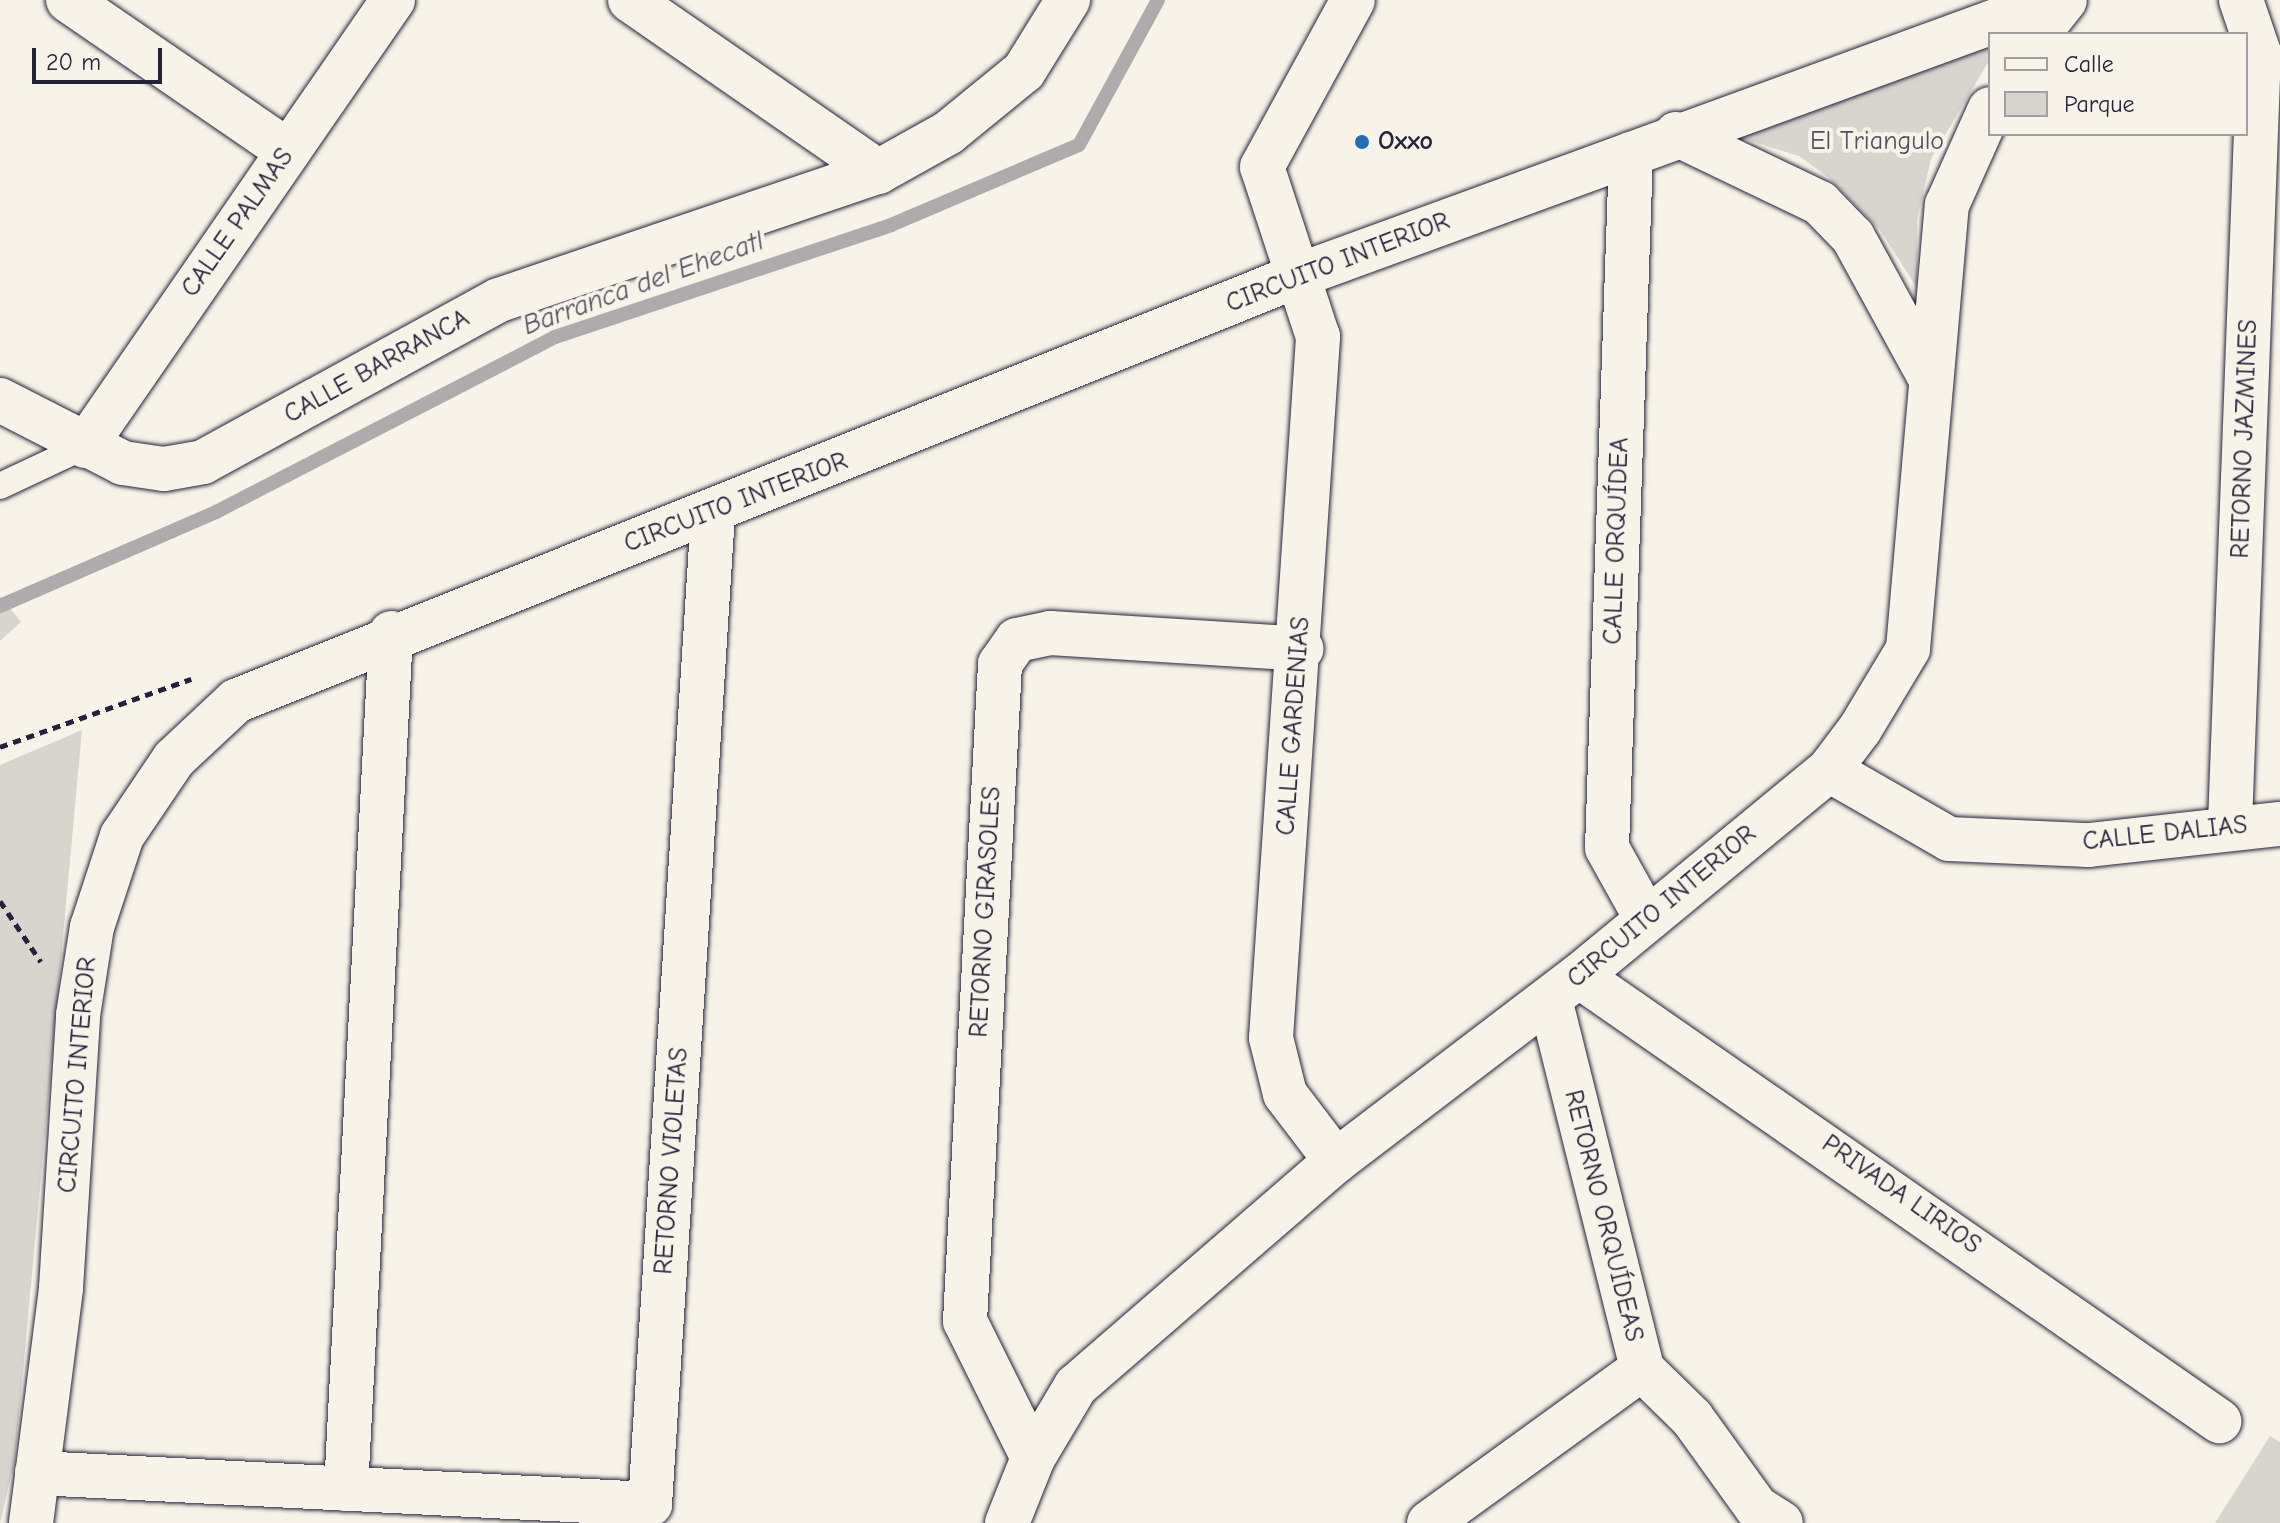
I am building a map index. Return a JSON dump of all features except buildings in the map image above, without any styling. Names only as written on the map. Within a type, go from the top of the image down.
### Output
[{"type":"street","points":[[68,0],[288,151]]},
{"type":"street","name":"CALLE PALMAS","points":[[85,446],[393,0]]},
{"type":"street","points":[[630,0],[878,172]]},
{"type":"street","name":"CALLE BARRANCA","points":[[0,400],[123,463],[164,469],[203,462],[499,300],[878,172],[948,133],[1024,71],[1068,0]]},
{"type":"street","name":"CALLE GARDENIAS","points":[[1336,1161],[1285,1094],[1271,1038],[1301,649],[1318,337],[1262,167],[1353,0]]},
{"type":"street","name":"CIRCUITO INTERIOR","points":[[31,1523],[61,1288],[78,1015],[92,927],[122,836],[174,759],[236,701],[391,633],[713,514],[1297,276],[1631,154],[1676,134],[2053,0]]},
{"type":"street","points":[[2040,32],[2065,0]]},
{"type":"street","name":"RETORNO JAZMINES","points":[[2230,824],[2270,54],[2241,0]]},
{"type":"street","name":"CIRCUITO INTERIOR","points":[[1007,1523],[1033,1458],[1076,1386],[1336,1161],[1564,988],[1829,770],[1908,649],[1929,376],[1947,205],[1988,113]]},
{"type":"street","points":[[1676,134],[1820,203],[1853,237],[1929,376]]},
{"type":"street","name":"CALLE ORQUÍDEA","points":[[1631,154],[1607,848],[1646,918]]},
{"type":"street","name":"RETORNO VIOLETAS","points":[[37,1473],[650,1504],[713,514]]},
{"type":"street","points":[[346,1489],[391,633]]},
{"type":"street","name":"RETORNO GIRASOLES","points":[[1033,1458],[965,1321],[1000,664],[1017,640],[1050,633],[1301,649]]},
{"type":"street","name":"CALLE DALIAS","points":[[1829,770],[1949,839],[2089,845],[2230,824],[2280,824]]},
{"type":"street","name":"RETORNO ORQUÍDEAS","points":[[1564,988],[1642,1369],[1692,1418],[1762,1518]]},
{"type":"street","name":"PRIVADA LIRIOS","points":[[1564,988],[2219,1421]]},
{"type":"street","points":[[1429,1523],[1642,1369]]},
{"type":"lane","points":[[0,486],[85,446]]},
{"type":"path","points":[[0,747],[202,676]]},
{"type":"green space","name":"El Triangulo","points":[[1988,40],[1988,62],[1931,159],[1917,219],[1917,288],[1880,230],[1829,178],[1799,156],[1724,133]]},
{"type":"green space","points":[[0,596],[21,622],[0,641]]},
{"type":"green space","points":[[82,730],[15,1459],[0,1523],[0,765]]},
{"type":"green space","points":[[2270,1436],[2280,1442],[2280,1523],[2215,1523]]},
{"type":"waterway","name":"Barranca del Ehecatl","points":[[0,606],[216,512],[555,337],[891,225],[1079,145],[1158,0]]},
{"type":"place","name":"Oxxo","points":[[1362,142]]}]
